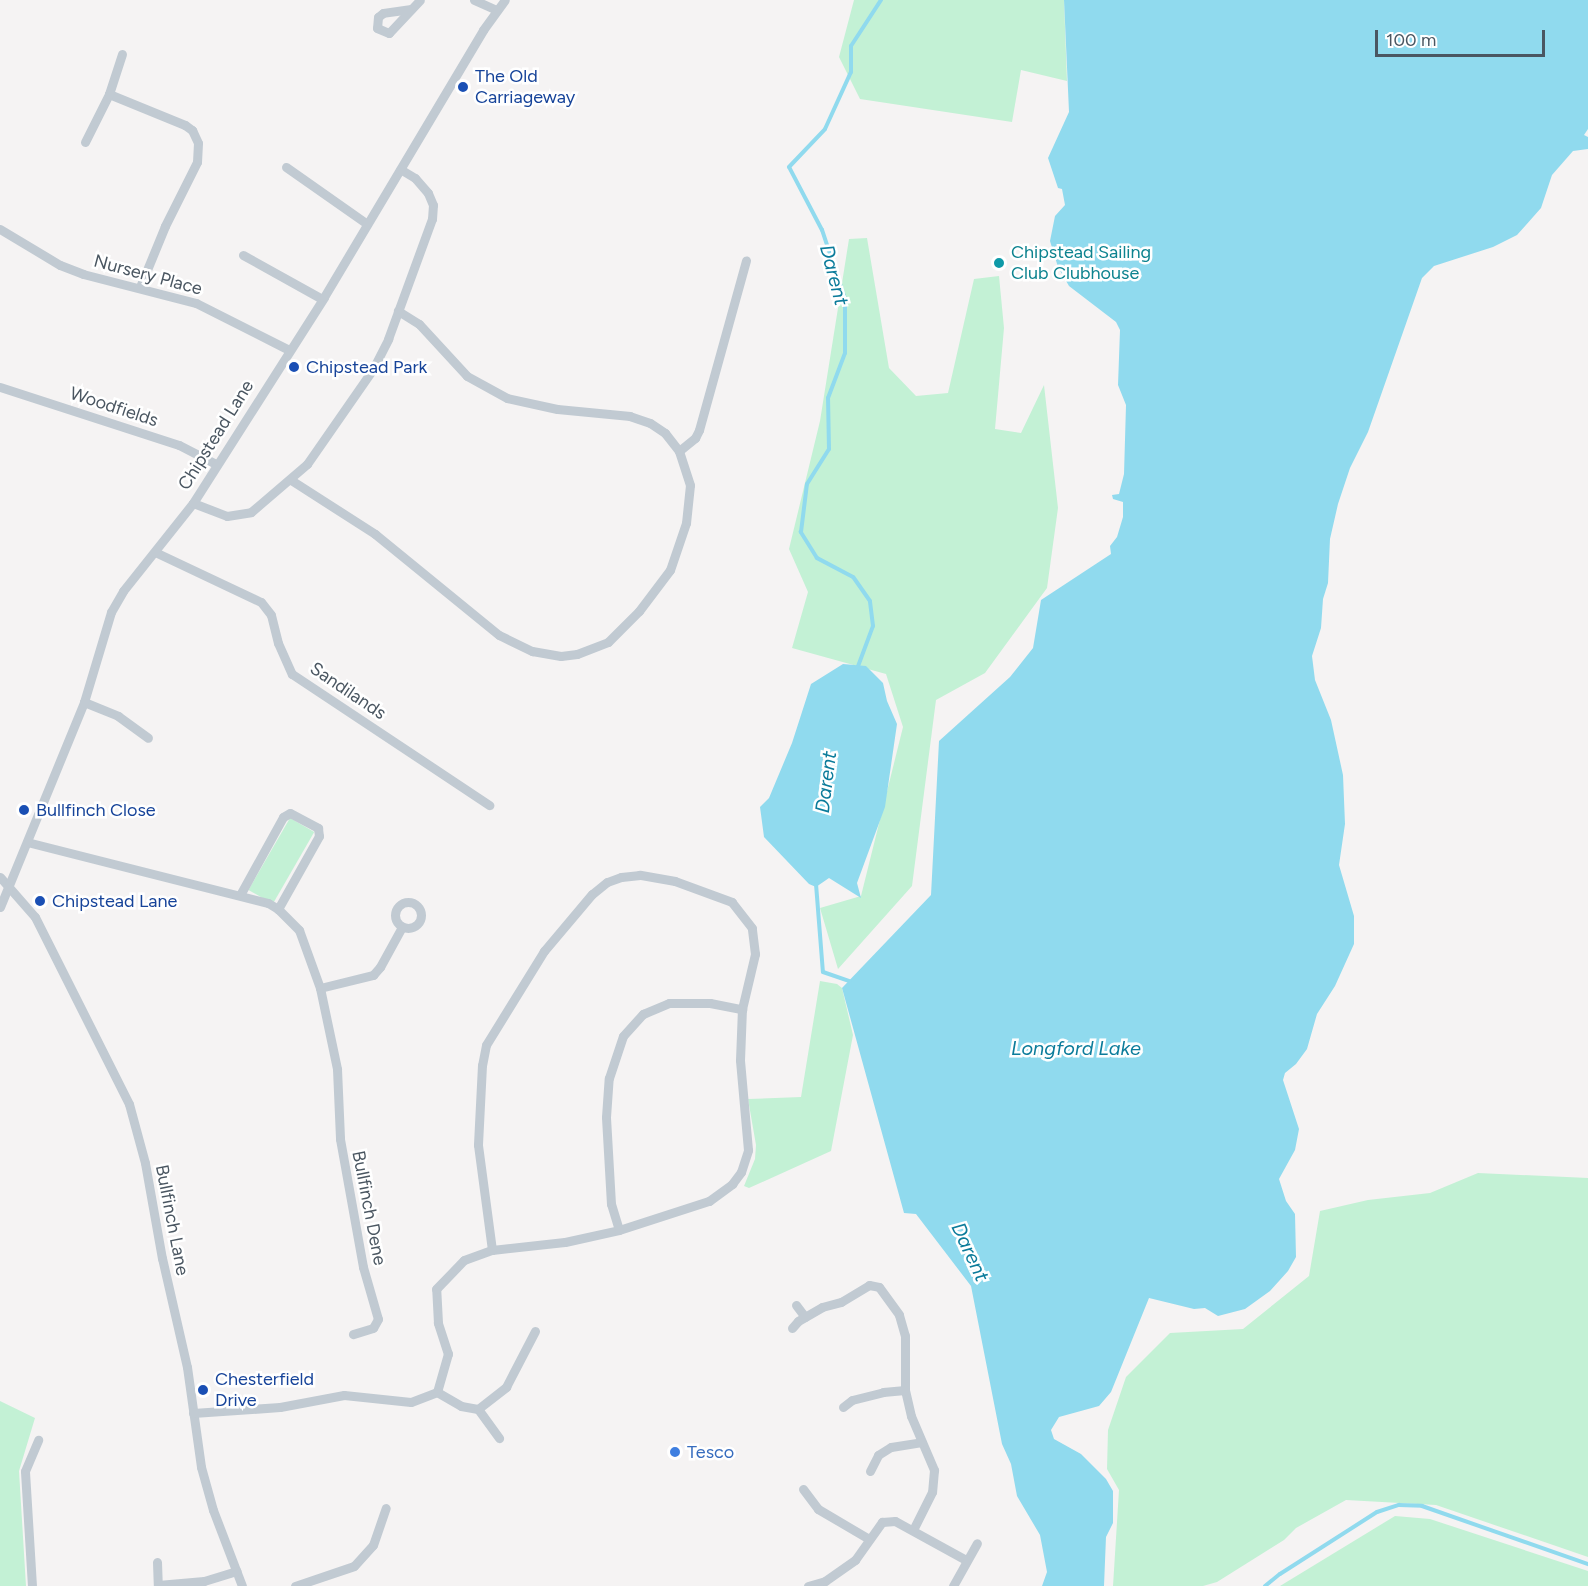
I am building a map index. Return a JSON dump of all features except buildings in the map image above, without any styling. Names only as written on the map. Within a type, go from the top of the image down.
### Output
[{"type":"street","points":[[411,9],[420,0]]},
{"type":"street","points":[[474,0],[496,10]]},
{"type":"street","name":"Chipstead Lane","points":[[0,907],[84,702],[111,612],[123,591],[193,503],[322,299],[483,30],[505,0]]},
{"type":"street","points":[[85,142],[109,94],[122,54]]},
{"type":"street","points":[[109,94],[185,126],[192,130],[198,143],[197,162],[165,226],[140,287]]},
{"type":"street","points":[[286,166],[367,224]]},
{"type":"street","points":[[193,503],[227,516],[250,512],[291,480],[307,464],[356,397],[373,369],[429,231],[433,205],[422,185],[400,169]]},
{"type":"street","name":"Nursery Place","points":[[0,229],[60,265],[83,274],[196,303],[289,350]]},
{"type":"street","points":[[243,255],[322,299]]},
{"type":"street","points":[[679,451],[695,438],[699,430],[746,260]]},
{"type":"street","points":[[291,480],[375,534],[499,635],[532,651],[561,656],[578,654],[608,642],[639,611],[670,570],[680,546],[690,485],[679,451],[658,427],[642,419],[526,404],[492,391],[468,376],[419,324],[398,311]]},
{"type":"street","name":"Woodfields","points":[[0,387],[179,445],[216,464]]},
{"type":"street","name":"Sandilands","points":[[155,552],[261,602],[271,615],[278,643],[292,674],[489,805]]},
{"type":"street","points":[[84,702],[118,716],[148,738]]},
{"type":"street","points":[[240,895],[283,817],[290,813],[318,828],[319,836],[278,909]]},
{"type":"street","points":[[27,842],[240,895],[278,909],[299,930],[320,988],[373,975],[380,967],[402,927]]},
{"type":"street","points":[[437,1392],[448,1354],[438,1323],[436,1289],[464,1260],[492,1250],[565,1242],[619,1230],[709,1201],[724,1192],[741,1172],[748,1149],[741,1092],[742,1010],[755,954],[755,943],[747,919],[732,902],[717,894],[675,881],[640,875],[607,882],[592,894],[544,951],[486,1045],[479,1096],[478,1145],[492,1250]]},
{"type":"street","name":"Bullfinch Lane","points":[[0,877],[35,917],[129,1104],[145,1163],[162,1258],[187,1367],[201,1467],[242,1586]]},
{"type":"street","name":"Bullfinch Dene","points":[[320,988],[337,1069],[340,1139],[363,1268],[378,1319],[374,1328],[353,1334]]},
{"type":"street","points":[[619,1230],[611,1204],[606,1117],[609,1078],[623,1036],[643,1014],[669,1003],[710,1003],[742,1010]]},
{"type":"street","points":[[792,1328],[822,1307],[841,1302],[869,1285],[879,1287],[899,1315],[904,1326],[905,1390],[934,1470],[932,1492],[913,1530]]},
{"type":"street","points":[[796,1305],[805,1317]]},
{"type":"street","points":[[478,1409],[506,1387],[535,1331]]},
{"type":"street","points":[[843,1407],[852,1400],[883,1392],[905,1390]]},
{"type":"street","points":[[193,1413],[280,1407],[344,1395],[411,1402],[437,1392]]},
{"type":"street","points":[[437,1392],[461,1406],[478,1409],[499,1438]]},
{"type":"street","points":[[32,1586],[26,1471],[38,1440]]},
{"type":"street","points":[[870,1471],[878,1455],[891,1447],[922,1442]]},
{"type":"street","points":[[803,1489],[815,1513],[869,1539]]},
{"type":"street","points":[[295,1586],[354,1566],[373,1545],[386,1508]]},
{"type":"street","points":[[808,1586],[826,1583],[855,1560],[882,1522],[895,1521],[966,1560]]},
{"type":"street","points":[[953,1586],[977,1543]]},
{"type":"street","points":[[157,1562],[158,1585],[204,1581],[236,1571]]},
{"type":"green space","points":[[854,0],[1064,0],[1067,81],[1021,70],[1012,122],[860,99],[839,57]]},
{"type":"green space","points":[[867,238],[889,368],[916,396],[948,393],[974,279],[999,276],[1004,328],[995,429],[1021,433],[1044,385],[1058,508],[1047,588],[985,673],[936,700],[912,886],[838,969],[820,908],[861,896],[903,727],[886,674],[792,648],[808,592],[789,549],[820,421],[849,239]]},
{"type":"green space","points":[[290,818],[314,832],[273,904],[248,890]]},
{"type":"green space","points":[[820,981],[837,984],[842,988],[853,1035],[831,1151],[749,1188],[744,1186],[755,1159],[756,1145],[748,1099],[801,1097]]},
{"type":"green space","points":[[1478,1173],[1588,1178],[1588,1557],[1436,1505],[1346,1500],[1296,1528],[1284,1540],[1217,1582],[1203,1586],[1113,1586],[1119,1490],[1107,1469],[1108,1430],[1126,1377],[1170,1333],[1243,1329],[1309,1276],[1320,1211],[1368,1200],[1430,1193]]},
{"type":"green space","points":[[0,1401],[35,1418],[19,1471],[26,1586],[0,1586]]},
{"type":"green space","points":[[1395,1516],[1430,1519],[1588,1571],[1588,1586],[1280,1586]]},
{"type":"water","name":"Longford Lake","points":[[1064,0],[1588,0],[1588,129],[1584,135],[1588,137],[1588,149],[1573,151],[1552,175],[1541,208],[1517,235],[1493,247],[1434,266],[1422,278],[1368,432],[1350,468],[1338,504],[1330,539],[1328,583],[1323,599],[1321,628],[1312,656],[1315,680],[1331,720],[1343,775],[1345,824],[1339,865],[1354,916],[1354,944],[1335,986],[1317,1014],[1307,1049],[1296,1064],[1285,1073],[1283,1080],[1299,1129],[1295,1150],[1279,1179],[1286,1201],[1295,1214],[1296,1257],[1288,1271],[1270,1291],[1245,1309],[1218,1316],[1205,1308],[1194,1309],[1149,1298],[1111,1392],[1099,1406],[1059,1417],[1051,1430],[1054,1439],[1081,1454],[1106,1479],[1113,1491],[1113,1523],[1106,1537],[1104,1586],[1042,1586],[1047,1572],[1040,1535],[1017,1496],[1011,1464],[1002,1444],[971,1286],[916,1214],[904,1213],[842,988],[931,895],[939,741],[1010,677],[1033,648],[1041,600],[1111,554],[1110,546],[1117,537],[1123,517],[1123,502],[1113,499],[1112,495],[1119,494],[1124,474],[1126,405],[1118,385],[1120,330],[1116,322],[1069,286],[1058,267],[1050,241],[1055,216],[1065,205],[1062,189],[1058,188],[1048,158],[1069,112]]},
{"type":"water","points":[[843,664],[866,666],[883,683],[887,701],[897,724],[885,807],[857,883],[861,898],[829,878],[816,887],[809,884],[764,837],[760,807],[769,798],[792,743],[811,684]]},
{"type":"waterway","name":"Darent","points":[[857,669],[873,626],[870,601],[853,577],[817,558],[801,532],[807,484],[829,449],[828,398],[845,353],[845,299],[822,230],[789,167],[825,129],[851,72],[851,46],[881,0]]},
{"type":"waterway","name":"Darent","points":[[816,884],[823,972],[849,981]]},
{"type":"waterway","points":[[1265,1586],[1377,1512],[1399,1505],[1422,1506],[1588,1564]]},
{"type":"place","name":"The Old Carriageway","points":[[463,87]]},
{"type":"place","name":"Chipstead Sailing Club Clubhouse","points":[[999,263]]},
{"type":"place","name":"Chipstead Park","points":[[294,367]]},
{"type":"place","name":"Bullfinch Close","points":[[24,810]]},
{"type":"place","name":"Chipstead Lane","points":[[40,901]]},
{"type":"place","name":"Chesterfield Drive","points":[[203,1390]]},
{"type":"place","name":"Tesco","points":[[675,1452]]}]
